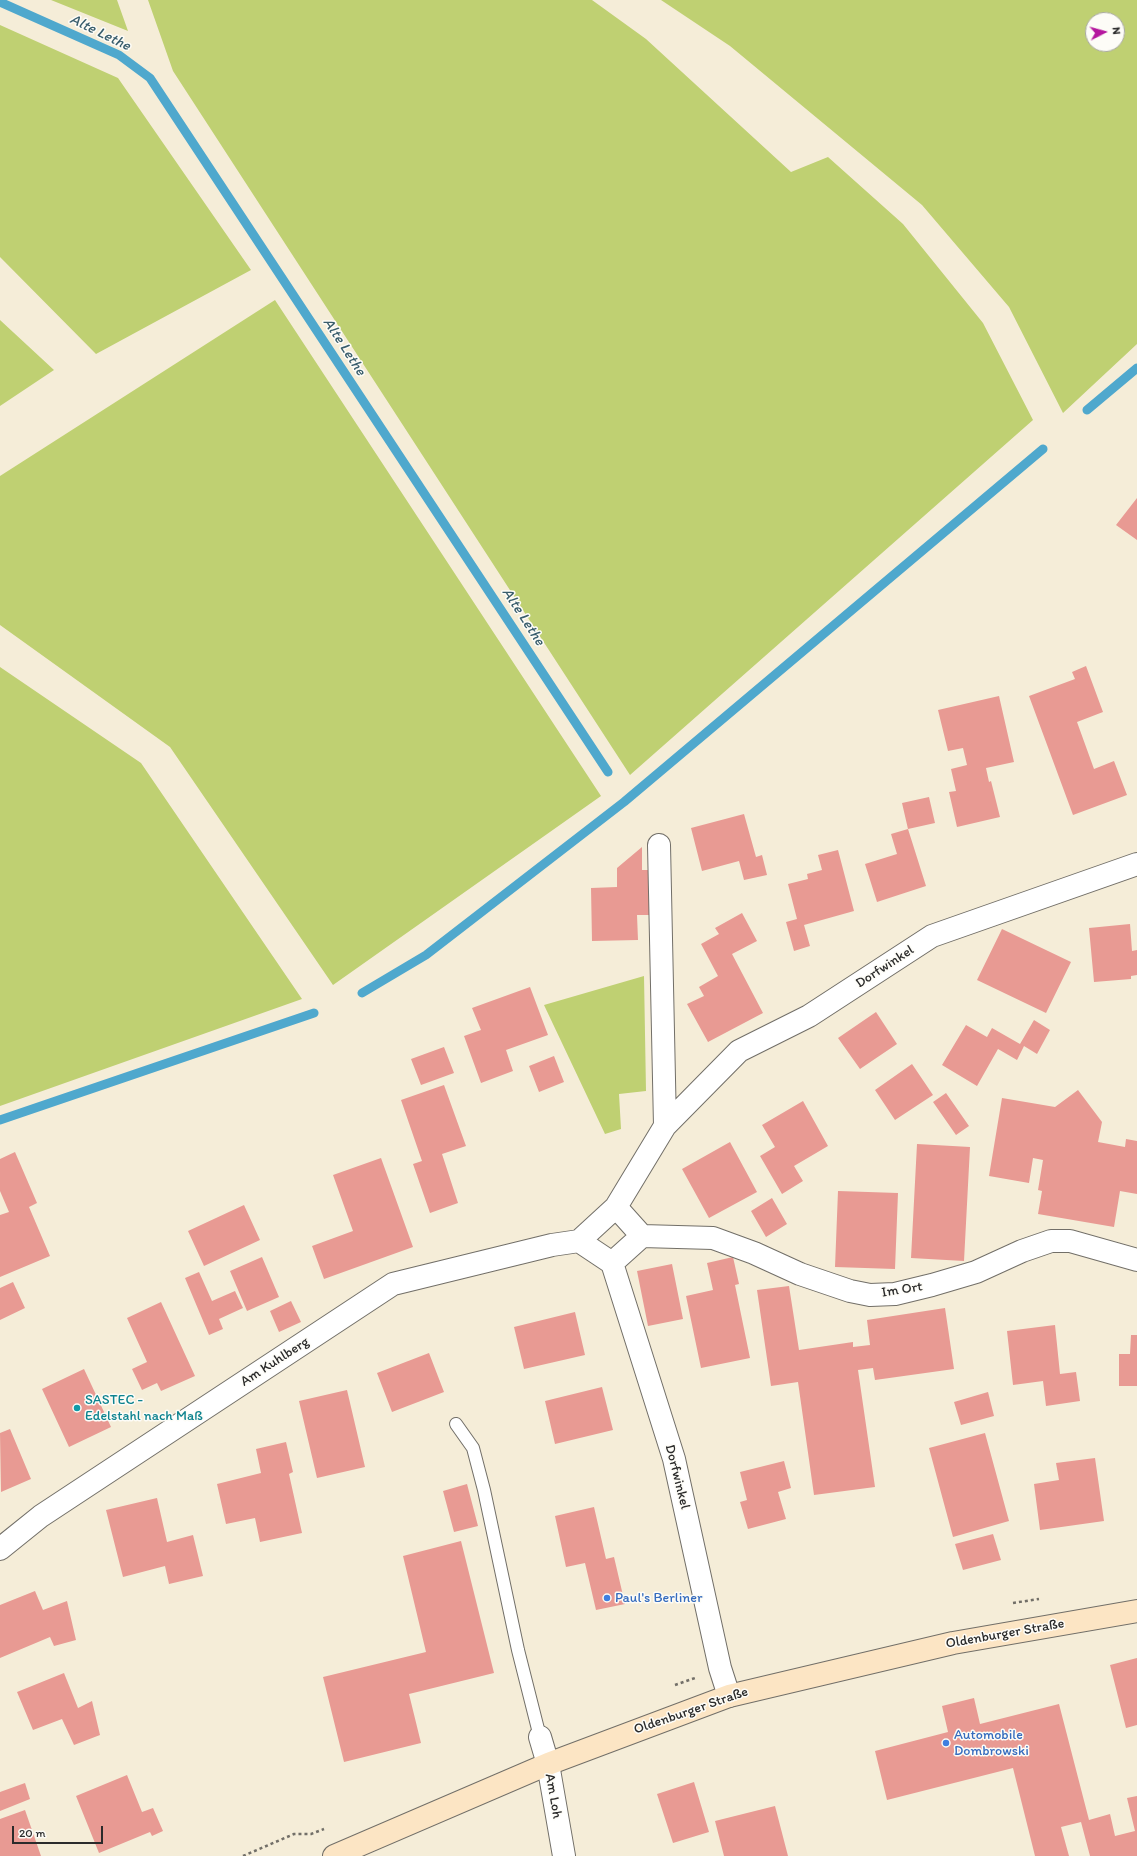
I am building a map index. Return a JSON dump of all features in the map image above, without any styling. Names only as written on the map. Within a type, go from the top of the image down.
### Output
[{"type":"main road","name":"Oldenburger Straße","points":[[334,1856],[548,1764],[729,1696],[953,1643],[1137,1611]]},
{"type":"street","points":[[660,845],[665,1126]]},
{"type":"street","name":"Dorfwinkel","points":[[579,1241],[616,1207],[665,1126],[739,1051],[809,1016],[932,936],[1137,864]]},
{"type":"street","points":[[579,1241],[612,1263],[642,1236],[616,1207]]},
{"type":"street","name":"Im Ort","points":[[642,1236],[714,1238],[754,1253],[800,1274],[850,1291],[870,1295],[895,1294],[940,1283],[976,1272],[1022,1251],[1051,1241],[1070,1241],[1137,1260]]},
{"type":"street","name":"Am Kuhlberg","points":[[0,1549],[41,1516],[393,1284],[552,1245],[579,1241]]},
{"type":"street","name":"Dorfwinkel","points":[[612,1263],[674,1459],[720,1668],[729,1696]]},
{"type":"street","name":"Am Loh","points":[[540,1737],[548,1764],[564,1856]]},
{"type":"lane","points":[[456,1424],[473,1448],[483,1483],[518,1650],[540,1737]]},
{"type":"green space","points":[[51,0],[117,0],[128,31]]},
{"type":"green space","points":[[148,0],[592,0],[646,39],[791,172],[828,157],[903,224],[983,323],[1033,420],[630,775],[173,71]]},
{"type":"green space","points":[[661,0],[1137,0],[1137,344],[1063,413],[1009,307],[922,205],[730,46]]},
{"type":"green space","points":[[0,25],[118,78],[251,270],[96,354],[0,257]]},
{"type":"green space","points":[[275,300],[601,796],[333,985],[170,747],[0,625],[0,476]]},
{"type":"green space","points":[[0,320],[54,370],[0,406]]},
{"type":"green space","points":[[0,667],[141,763],[302,999],[0,1106]]},
{"type":"green space","points":[[644,976],[646,1091],[619,1094],[621,1129],[605,1134],[544,1005]]},
{"type":"building","points":[[1137,498],[1137,540],[1116,525]]},
{"type":"building","points":[[1086,666],[1103,712],[1077,722],[1094,769],[1114,761],[1127,795],[1073,815],[1029,696],[1075,679],[1072,672]]},
{"type":"building","points":[[999,696],[1014,762],[986,768],[989,782],[991,781],[1000,817],[957,827],[949,792],[956,791],[951,769],[967,765],[963,748],[948,751],[938,710]]},
{"type":"building","points":[[929,797],[935,823],[908,829],[902,803]]},
{"type":"building","points":[[744,814],[756,857],[762,855],[767,875],[744,880],[739,861],[702,871],[691,828]]},
{"type":"building","points":[[908,829],[926,886],[877,902],[865,864],[897,854],[891,834]]},
{"type":"building","points":[[642,847],[642,870],[650,870],[651,915],[637,915],[638,940],[592,941],[591,888],[617,887],[617,868]]},
{"type":"building","points":[[838,850],[854,911],[804,925],[810,946],[794,951],[786,922],[797,919],[788,884],[808,879],[807,874],[822,870],[818,855]]},
{"type":"building","points":[[742,913],[757,941],[732,954],[763,1013],[708,1042],[687,1004],[704,996],[699,987],[718,976],[701,944],[719,934],[715,928]]},
{"type":"building","points":[[1130,924],[1132,951],[1137,950],[1137,975],[1131,976],[1131,979],[1094,982],[1089,928]]},
{"type":"building","points":[[1002,929],[1071,962],[1046,1013],[977,980]]},
{"type":"building","points":[[530,987],[548,1035],[506,1050],[513,1071],[481,1083],[464,1036],[481,1030],[472,1008]]},
{"type":"building","points":[[876,1012],[897,1044],[860,1069],[838,1038]]},
{"type":"building","points":[[1034,1020],[1050,1030],[1037,1054],[1024,1046],[1017,1060],[998,1049],[977,1086],[942,1065],[966,1025],[987,1037],[992,1028],[1020,1044]]},
{"type":"building","points":[[444,1047],[454,1073],[421,1085],[411,1059]]},
{"type":"building","points":[[554,1056],[564,1082],[539,1092],[529,1066]]},
{"type":"building","points":[[912,1064],[933,1095],[895,1120],[875,1090]]},
{"type":"building","points":[[444,1085],[466,1146],[442,1154],[458,1203],[430,1213],[413,1164],[422,1161],[401,1100]]},
{"type":"building","points":[[1078,1090],[1102,1122],[1098,1142],[1125,1147],[1126,1139],[1137,1141],[1137,1194],[1120,1191],[1114,1227],[1038,1214],[1042,1191],[1038,1190],[1043,1160],[1033,1158],[1029,1183],[989,1176],[1002,1098],[1055,1107]]},
{"type":"building","points":[[946,1093],[969,1126],[956,1135],[933,1102]]},
{"type":"building","points":[[803,1101],[828,1146],[794,1166],[803,1181],[782,1194],[760,1156],[775,1147],[762,1125]]},
{"type":"building","points":[[730,1142],[757,1192],[709,1218],[682,1169]]},
{"type":"building","points":[[917,1144],[970,1147],[964,1261],[911,1258]]},
{"type":"building","points":[[15,1152],[37,1203],[29,1207],[50,1256],[0,1277],[0,1215],[9,1212],[0,1191],[0,1159]]},
{"type":"building","points":[[381,1158],[413,1247],[324,1279],[312,1246],[353,1231],[333,1175]]},
{"type":"building","points":[[838,1191],[898,1193],[895,1269],[835,1267]]},
{"type":"building","points":[[772,1198],[787,1224],[766,1237],[751,1211]]},
{"type":"building","points":[[244,1205],[260,1240],[204,1266],[188,1231]]},
{"type":"building","points":[[262,1257],[279,1297],[247,1311],[230,1271]]},
{"type":"building","points":[[733,1257],[739,1284],[735,1285],[750,1358],[701,1368],[686,1296],[713,1290],[707,1263]]},
{"type":"building","points":[[672,1264],[683,1319],[648,1326],[637,1271]]},
{"type":"building","points":[[199,1272],[212,1301],[235,1291],[243,1308],[219,1319],[223,1329],[209,1335],[185,1278]]},
{"type":"building","points":[[13,1282],[25,1308],[0,1320],[0,1288]]},
{"type":"building","points":[[789,1286],[799,1350],[853,1342],[853,1347],[870,1345],[867,1320],[945,1308],[954,1369],[875,1380],[873,1368],[858,1370],[875,1487],[814,1495],[798,1382],[771,1386],[757,1290]]},
{"type":"building","points":[[291,1301],[301,1322],[279,1332],[270,1311]]},
{"type":"building","points":[[161,1302],[195,1376],[161,1391],[157,1383],[142,1390],[132,1369],[147,1362],[127,1318]]},
{"type":"building","points":[[575,1312],[585,1355],[524,1369],[514,1327]]},
{"type":"building","points":[[1055,1325],[1060,1374],[1076,1372],[1080,1401],[1046,1406],[1043,1381],[1013,1385],[1007,1331]]},
{"type":"building","points":[[1131,1335],[1137,1335],[1137,1386],[1119,1386],[1119,1354],[1130,1354]]},
{"type":"building","points":[[429,1353],[444,1392],[392,1412],[377,1373]]},
{"type":"building","name":"SASTEC - Edelstahl nach Maß","points":[[84,1369],[111,1427],[69,1447],[42,1389]]},
{"type":"building","points":[[602,1387],[613,1430],[555,1444],[545,1401]]},
{"type":"building","points":[[347,1390],[365,1467],[317,1478],[299,1401]]},
{"type":"building","points":[[988,1392],[994,1416],[961,1425],[954,1402]]},
{"type":"building","points":[[10,1429],[31,1479],[1,1492],[0,1433]]},
{"type":"building","points":[[985,1433],[1009,1521],[953,1537],[929,1448]]},
{"type":"building","points":[[286,1442],[293,1472],[289,1474],[302,1533],[260,1542],[255,1518],[226,1524],[217,1484],[261,1473],[256,1449]]},
{"type":"building","points":[[1095,1458],[1104,1521],[1040,1530],[1034,1484],[1059,1480],[1056,1463]]},
{"type":"building","points":[[784,1461],[791,1488],[778,1492],[786,1519],[748,1529],[740,1502],[747,1500],[740,1472]]},
{"type":"building","points":[[467,1484],[478,1526],[454,1532],[443,1491]]},
{"type":"building","points":[[157,1498],[167,1542],[193,1535],[203,1576],[169,1584],[165,1566],[123,1577],[106,1510]]},
{"type":"building","points":[[594,1507],[606,1559],[614,1557],[625,1604],[596,1610],[585,1563],[566,1567],[555,1516]]},
{"type":"building","points":[[993,1534],[1001,1560],[963,1570],[955,1544]]},
{"type":"building","points":[[461,1541],[494,1673],[409,1694],[421,1743],[344,1762],[323,1677],[426,1652],[403,1556]]},
{"type":"building","points":[[35,1591],[43,1610],[67,1601],[76,1640],[54,1646],[50,1637],[0,1658],[0,1605]]},
{"type":"building","points":[[1137,1658],[1137,1725],[1126,1728],[1110,1665]]},
{"type":"building","points":[[64,1673],[78,1708],[92,1701],[100,1735],[74,1745],[62,1719],[33,1730],[17,1692]]},
{"type":"building","points":[[974,1698],[980,1724],[1059,1704],[1089,1820],[1110,1814],[1115,1836],[1135,1831],[1127,1798],[1137,1796],[1137,1856],[1090,1856],[1081,1822],[1061,1827],[1069,1856],[1035,1856],[1013,1768],[887,1800],[875,1751],[948,1732],[942,1706]]},
{"type":"building","points":[[127,1775],[142,1812],[153,1808],[163,1831],[152,1836],[150,1832],[99,1853],[76,1796]]},
{"type":"building","points":[[694,1782],[709,1832],[673,1843],[657,1794]]},
{"type":"building","points":[[25,1783],[30,1799],[0,1811],[0,1792]]},
{"type":"building","points":[[775,1806],[788,1856],[724,1856],[715,1821]]},
{"type":"building","points":[[25,1810],[41,1856],[0,1856],[0,1819]]},
{"type":"waterway","name":"Alte Lethe","points":[[0,2],[119,55],[150,78],[608,772]]},
{"type":"waterway","points":[[1087,410],[1137,368]]},
{"type":"waterway","points":[[362,993],[426,955],[624,802],[1043,449]]},
{"type":"waterway","points":[[0,1120],[314,1013]]},
{"type":"place","name":"SASTEC - Edelstahl nach Maß","points":[[77,1408]]},
{"type":"place","name":"Paul's Berliner","points":[[607,1598]]},
{"type":"place","name":"Automobile Dombrowski","points":[[946,1743]]}]
